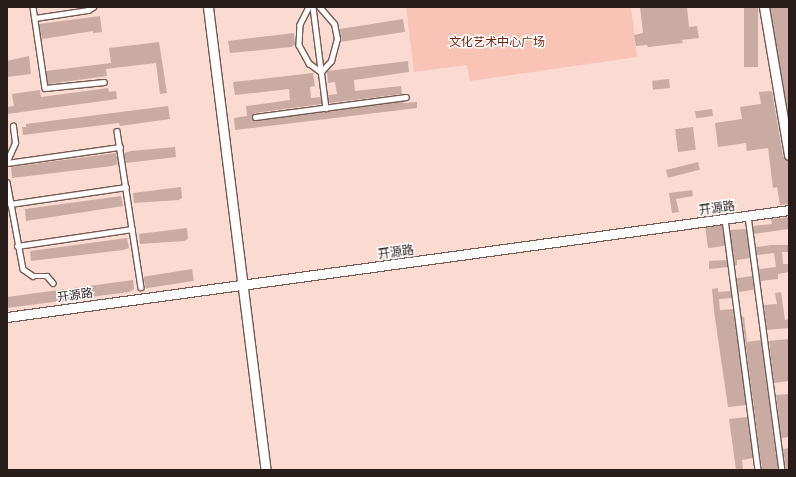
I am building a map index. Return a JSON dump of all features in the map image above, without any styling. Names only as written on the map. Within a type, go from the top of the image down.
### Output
[{"type":"street","points":[[208,7],[244,284],[266,470]]},
{"type":"street","points":[[764,7],[789,155]]},
{"type":"street","name":"开源路","points":[[7,317],[789,210]]},
{"type":"lane","points":[[33,7],[45,88],[104,82]]},
{"type":"lane","points":[[35,18],[88,10],[93,7]]},
{"type":"lane","points":[[309,7],[300,25],[299,45],[309,63],[321,72]]},
{"type":"lane","points":[[313,7],[326,108]]},
{"type":"lane","points":[[320,7],[334,24],[337,39],[335,54],[321,72]]},
{"type":"lane","points":[[255,117],[406,97]]},
{"type":"lane","points":[[7,162],[15,143],[13,126]]},
{"type":"lane","points":[[117,131],[141,287]]},
{"type":"lane","points":[[7,162],[120,147]]},
{"type":"lane","points":[[7,182],[8,197],[17,246],[23,269],[33,276],[47,276],[53,283]]},
{"type":"lane","points":[[10,204],[126,187]]},
{"type":"lane","points":[[748,216],[782,470]]},
{"type":"lane","points":[[725,219],[758,470]]},
{"type":"lane","points":[[17,246],[132,229]]},
{"type":"green space","name":"文化艺术中心广场","points":[[406,7],[631,7],[637,57],[470,81],[467,65],[414,72]]},
{"type":"building","points":[[640,7],[687,7],[689,27],[697,26],[699,38],[682,40],[683,43],[648,47],[647,45],[636,46],[634,35],[643,33]]},
{"type":"building","points":[[744,7],[758,7],[758,67],[744,67]]},
{"type":"building","points":[[770,7],[789,7],[789,114],[788,114]]},
{"type":"building","points":[[100,16],[102,32],[93,33],[93,31],[42,39],[39,24]]},
{"type":"building","points":[[403,19],[405,32],[342,42],[340,29]]},
{"type":"building","points":[[294,33],[295,45],[291,47],[230,53],[228,41]]},
{"type":"building","points":[[159,42],[167,93],[160,94],[156,63],[106,69],[107,76],[48,84],[46,71],[111,63],[109,48]]},
{"type":"building","points":[[29,56],[31,74],[7,77],[7,61]]},
{"type":"building","points":[[408,61],[409,72],[354,80],[355,91],[401,86],[402,94],[329,103],[328,95],[337,94],[335,82],[328,83],[327,71]]},
{"type":"building","points":[[313,73],[315,86],[310,87],[311,98],[321,97],[322,104],[255,113],[252,119],[255,121],[403,101],[403,103],[417,102],[417,108],[235,130],[234,118],[247,116],[246,106],[290,100],[289,89],[235,95],[233,82]]},
{"type":"building","points":[[669,79],[670,88],[653,90],[652,81]]},
{"type":"building","points":[[108,88],[109,92],[116,91],[117,99],[7,114],[7,107],[14,106],[12,94],[40,90],[41,97]]},
{"type":"building","points":[[772,91],[783,156],[789,161],[789,204],[780,205],[777,187],[773,188],[768,148],[747,151],[746,143],[718,147],[715,123],[742,119],[740,107],[761,104],[759,92]]},
{"type":"building","points":[[168,106],[170,119],[120,126],[119,123],[23,135],[22,127],[26,127],[26,124]]},
{"type":"building","points":[[712,109],[713,116],[696,118],[695,111]]},
{"type":"building","points":[[693,127],[696,150],[678,152],[675,129]]},
{"type":"building","points":[[175,147],[176,157],[126,163],[124,153]]},
{"type":"building","points":[[116,153],[118,164],[112,166],[12,178],[11,167]]},
{"type":"building","points":[[698,162],[700,170],[668,178],[666,170]]},
{"type":"building","points":[[181,187],[182,198],[179,200],[134,203],[133,193]]},
{"type":"building","points":[[692,190],[693,196],[676,199],[679,212],[672,213],[669,193]]},
{"type":"building","points":[[121,196],[123,206],[26,221],[25,209]]},
{"type":"building","points":[[789,217],[789,229],[754,234],[753,226],[772,224],[771,219]]},
{"type":"building","points":[[722,225],[725,246],[708,248],[705,227]]},
{"type":"building","points":[[187,228],[188,239],[184,241],[140,244],[139,234]]},
{"type":"building","points":[[746,229],[750,258],[737,260],[737,265],[735,266],[730,230]]},
{"type":"building","points":[[127,238],[129,248],[123,250],[31,261],[30,251]]},
{"type":"building","points":[[789,245],[789,252],[782,252],[783,264],[789,264],[789,272],[778,274],[778,279],[760,281],[759,269],[776,267],[774,253],[757,255],[756,247]]},
{"type":"building","points":[[727,260],[728,267],[709,269],[709,261]]},
{"type":"building","points":[[192,269],[194,281],[145,289],[144,277]]},
{"type":"building","points":[[752,276],[754,290],[738,292],[736,278]]},
{"type":"building","points":[[133,280],[134,289],[129,292],[7,308],[7,297]]},
{"type":"building","points":[[718,288],[718,292],[731,291],[732,298],[719,299],[720,310],[733,309],[746,405],[728,407],[712,289]]},
{"type":"building","points":[[781,292],[785,320],[789,319],[789,328],[767,330],[764,305],[777,304],[775,293]]},
{"type":"building","points":[[742,317],[744,317],[747,342],[761,340],[778,470],[762,470]]},
{"type":"building","points":[[789,339],[789,381],[774,383],[769,341]]},
{"type":"building","points":[[789,394],[789,437],[781,438],[776,395]]},
{"type":"building","points":[[747,417],[753,458],[742,460],[743,470],[736,470],[729,419]]},
{"type":"building","points":[[789,448],[789,470],[786,470],[783,449]]}]
